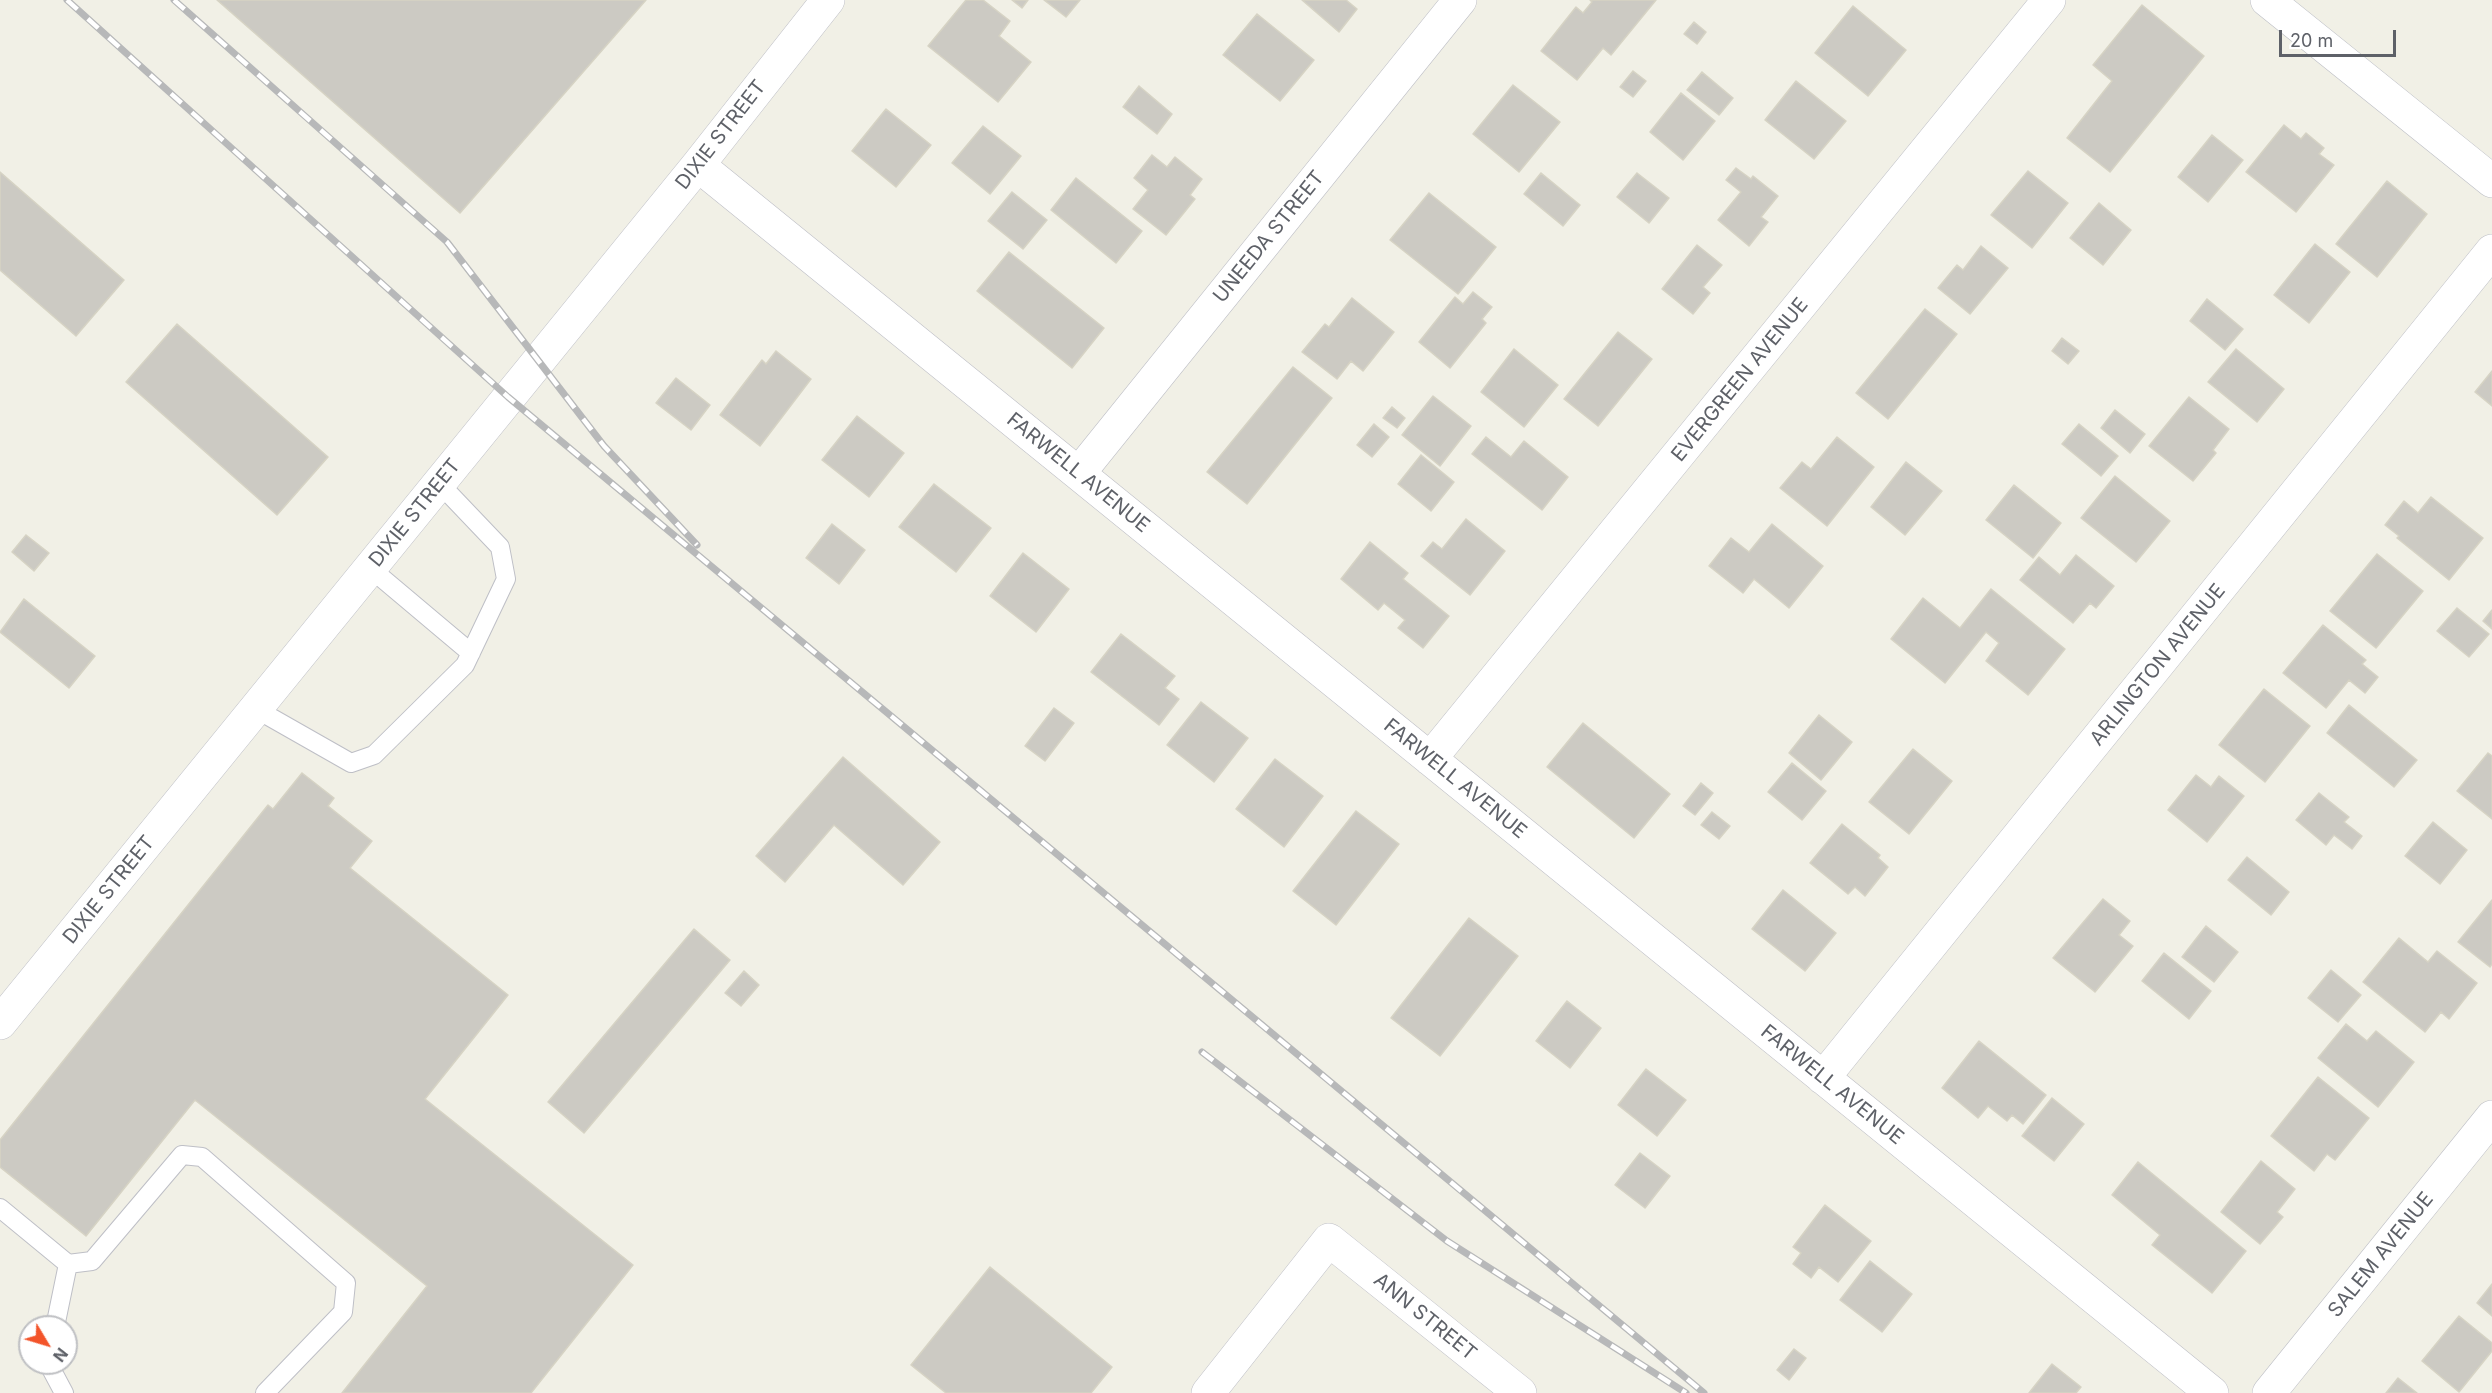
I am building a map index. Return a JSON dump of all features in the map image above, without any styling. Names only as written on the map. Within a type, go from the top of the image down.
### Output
[{"type":"street","name":"DIXIE STREET","points":[[0,1023],[698,165],[828,0]]},
{"type":"street","name":"UNEEDA STREET","points":[[1079,474],[1460,0]]},
{"type":"street","name":"EVERGREEN AVENUE","points":[[1431,759],[2049,0]]},
{"type":"street","points":[[2267,0],[2492,181]]},
{"type":"street","name":"FARWELL AVENUE","points":[[698,165],[2212,1393]]},
{"type":"street","name":"ARLINGTON AVENUE","points":[[1823,1078],[2492,251]]},
{"type":"street","name":"SALEM AVENUE","points":[[2270,1393],[2492,1117]]},
{"type":"street","name":"ANN STREET","points":[[1208,1393],[1329,1240],[1520,1393]]},
{"type":"lane","points":[[256,710],[351,763],[374,755],[465,665],[506,579],[500,547],[439,483]]},
{"type":"lane","points":[[370,568],[471,653]]},
{"type":"lane","points":[[0,1208],[68,1264],[92,1261],[182,1155],[202,1157],[346,1283],[343,1312],[265,1393]]},
{"type":"lane","points":[[57,1315],[68,1264]]},
{"type":"lane","points":[[54,1375],[64,1393]]},
{"type":"building","points":[[217,0],[646,0],[460,213]]},
{"type":"building","points":[[966,0],[983,0],[1010,21],[999,36],[1031,62],[998,102],[928,46]]},
{"type":"building","points":[[1012,0],[1028,0],[1022,8]]},
{"type":"building","points":[[1044,0],[1080,0],[1066,17]]},
{"type":"building","points":[[1302,0],[1346,0],[1357,9],[1339,32]]},
{"type":"building","points":[[1590,0],[1656,0],[1611,55],[1603,48],[1577,80],[1541,51],[1576,7],[1583,13],[1592,2]]},
{"type":"building","points":[[2142,5],[2204,56],[2110,172],[2067,138],[2112,81],[2093,65]]},
{"type":"building","points":[[1853,6],[1906,50],[1868,96],[1815,53]]},
{"type":"building","points":[[1257,14],[1314,60],[1280,101],[1223,55]]},
{"type":"building","points":[[1694,22],[1706,32],[1697,44],[1684,34]]},
{"type":"building","points":[[1633,71],[1646,81],[1633,97],[1620,87]]},
{"type":"building","points":[[1702,72],[1733,98],[1719,115],[1687,90]]},
{"type":"building","points":[[1796,81],[1846,121],[1814,159],[1765,120]]},
{"type":"building","points":[[1513,85],[1560,122],[1519,172],[1473,134]]},
{"type":"building","points":[[1139,86],[1172,114],[1157,134],[1123,107]]},
{"type":"building","points":[[1681,93],[1715,121],[1683,160],[1650,132]]},
{"type":"building","points":[[886,109],[931,145],[896,187],[852,151]]},
{"type":"building","points":[[2284,125],[2301,139],[2306,133],[2324,148],[2319,154],[2334,165],[2296,212],[2246,172]]},
{"type":"building","points":[[983,126],[1021,156],[990,194],[952,163]]},
{"type":"building","points":[[2212,135],[2243,160],[2208,202],[2178,177]]},
{"type":"building","points":[[1152,155],[1167,167],[1175,157],[1202,179],[1190,195],[1195,199],[1166,235],[1133,209],[1148,190],[1134,178]]},
{"type":"building","points":[[1736,168],[1751,179],[1753,176],[1778,196],[1761,217],[1768,222],[1749,246],[1718,220],[1741,192],[1726,180]]},
{"type":"building","points":[[2028,171],[2068,203],[2032,248],[1991,215]]},
{"type":"building","points":[[0,172],[124,280],[76,336],[0,270]]},
{"type":"building","points":[[1541,173],[1580,205],[1563,226],[1524,194]]},
{"type":"building","points":[[1637,173],[1669,198],[1649,223],[1617,197]]},
{"type":"building","points":[[1076,178],[1142,231],[1116,263],[1051,210]]},
{"type":"building","points":[[2387,181],[2427,214],[2377,277],[2336,244]]},
{"type":"building","points":[[1012,192],[1047,220],[1023,249],[988,221]]},
{"type":"building","points":[[1429,193],[1496,247],[1458,294],[1390,240]]},
{"type":"building","points":[[2099,203],[2131,230],[2103,265],[2070,238]]},
{"type":"building","points":[[2315,244],[2350,272],[2309,323],[2274,295]]},
{"type":"building","points":[[1697,245],[1722,265],[1703,287],[1710,293],[1693,314],[1662,289]]},
{"type":"building","points":[[1981,246],[2008,268],[1970,314],[1938,288],[1957,265],[1963,270]]},
{"type":"building","points":[[1009,252],[1104,328],[1072,368],[977,291]]},
{"type":"building","points":[[1473,292],[1492,307],[1482,319],[1486,323],[1450,368],[1419,342],[1455,297],[1463,304]]},
{"type":"building","points":[[1352,298],[1394,332],[1363,371],[1351,361],[1337,379],[1302,352],[1325,324],[1329,327]]},
{"type":"building","points":[[2207,299],[2243,329],[2225,350],[2190,321]]},
{"type":"building","points":[[1925,309],[1957,334],[1888,419],[1856,393]]},
{"type":"building","points":[[177,324],[328,457],[277,515],[126,382]]},
{"type":"building","points":[[1618,332],[1652,359],[1598,426],[1564,399]]},
{"type":"building","points":[[2062,338],[2079,351],[2068,364],[2052,351]]},
{"type":"building","points":[[1514,349],[1558,385],[1524,427],[1481,392]]},
{"type":"building","points":[[2236,349],[2284,389],[2257,422],[2208,382]]},
{"type":"building","points":[[776,351],[811,379],[760,446],[720,415],[762,360],[766,364]]},
{"type":"building","points":[[1293,367],[1332,398],[1247,504],[1207,472]]},
{"type":"building","points":[[2492,371],[2492,406],[2475,392]]},
{"type":"building","points":[[676,378],[710,405],[691,430],[656,403]]},
{"type":"building","points":[[1433,396],[1471,426],[1440,466],[1402,435]]},
{"type":"building","points":[[2189,397],[2229,429],[2213,450],[2216,453],[2193,481],[2149,446]]},
{"type":"building","points":[[1392,407],[1405,418],[1397,428],[1383,418]]},
{"type":"building","points":[[2115,410],[2145,434],[2130,453],[2101,428]]},
{"type":"building","points":[[857,416],[904,453],[869,497],[822,460]]},
{"type":"building","points":[[1374,424],[1389,437],[1372,457],[1357,445]]},
{"type":"building","points":[[2079,424],[2118,456],[2101,476],[2062,444]]},
{"type":"building","points":[[1486,437],[1511,457],[1524,441],[1568,477],[1542,510],[1472,454]]},
{"type":"building","points":[[1837,437],[1874,467],[1827,526],[1780,488],[1802,462],[1811,469]]},
{"type":"building","points":[[1421,455],[1454,482],[1431,511],[1398,484]]},
{"type":"building","points":[[1906,462],[1942,491],[1905,535],[1871,507]]},
{"type":"building","points":[[2115,476],[2170,521],[2136,562],[2081,518]]},
{"type":"building","points":[[934,484],[991,528],[956,572],[899,527]]},
{"type":"building","points":[[2014,485],[2061,523],[2033,558],[1986,520]]},
{"type":"building","points":[[2431,497],[2483,538],[2449,580],[2397,538],[2399,536],[2385,525],[2404,501],[2418,513]]},
{"type":"building","points":[[1466,519],[1505,551],[1470,595],[1421,556],[1433,542],[1442,549]]},
{"type":"building","points":[[832,524],[865,550],[839,584],[806,558]]},
{"type":"building","points":[[1772,524],[1823,566],[1789,608],[1754,579],[1743,593],[1709,566],[1731,538],[1749,552]]},
{"type":"building","points":[[26,535],[49,553],[34,571],[12,552]]},
{"type":"building","points":[[1370,542],[1408,573],[1403,579],[1449,616],[1423,648],[1398,628],[1405,620],[1384,603],[1378,610],[1341,579]]},
{"type":"building","points":[[1023,553],[1069,589],[1036,632],[990,596]]},
{"type":"building","points":[[2377,554],[2423,591],[2376,648],[2330,611]]},
{"type":"building","points":[[2076,555],[2114,586],[2096,608],[2090,603],[2073,623],[2020,580],[2039,557],[2060,575]]},
{"type":"building","points":[[1991,589],[2065,649],[2028,695],[1986,661],[1999,643],[1986,632],[1945,683],[1891,639],[1923,598],[1960,628]]},
{"type":"building","points":[[24,599],[95,656],[69,688],[0,632]]},
{"type":"building","points":[[2457,608],[2489,634],[2469,657],[2437,631]]},
{"type":"building","points":[[2492,610],[2492,629],[2483,621]]},
{"type":"building","points":[[2323,625],[2366,660],[2362,664],[2378,677],[2365,693],[2349,680],[2326,708],[2283,673]]},
{"type":"building","points":[[1121,634],[1175,676],[1165,688],[1179,699],[1159,725],[1091,672]]},
{"type":"building","points":[[2264,689],[2310,726],[2265,782],[2219,745]]},
{"type":"building","points":[[1201,702],[1248,738],[1214,782],[1167,745]]},
{"type":"building","points":[[2349,705],[2417,760],[2394,787],[2327,733]]},
{"type":"building","points":[[1054,708],[1074,723],[1045,761],[1025,746]]},
{"type":"building","points":[[1819,715],[1852,742],[1821,780],[1789,753]]},
{"type":"building","points":[[1583,723],[1670,794],[1634,838],[1547,767]]},
{"type":"building","points":[[1913,749],[1952,781],[1909,834],[1869,802]]},
{"type":"building","points":[[2488,753],[2492,756],[2492,819],[2457,791]]},
{"type":"building","points":[[843,757],[940,842],[903,885],[834,825],[785,882],[756,856]]},
{"type":"building","points":[[1275,759],[1323,796],[1284,847],[1236,809]]},
{"type":"building","points":[[1792,763],[1826,791],[1802,820],[1768,792]]},
{"type":"building","points":[[302,773],[334,798],[328,806],[372,841],[350,868],[508,995],[425,1099],[633,1265],[531,1393],[342,1393],[427,1286],[195,1100],[86,1236],[0,1167],[0,1140],[268,805],[273,809]]},
{"type":"building","points":[[2196,775],[2211,787],[2219,776],[2244,796],[2207,842],[2168,810]]},
{"type":"building","points":[[1701,783],[1713,793],[1695,815],[1683,806]]},
{"type":"building","points":[[2319,793],[2349,817],[2344,822],[2362,836],[2352,849],[2334,835],[2326,845],[2296,820]]},
{"type":"building","points":[[1356,811],[1399,844],[1336,925],[1293,891]]},
{"type":"building","points":[[1712,812],[1730,826],[1719,839],[1701,825]]},
{"type":"building","points":[[2433,822],[2467,850],[2440,884],[2405,856]]},
{"type":"building","points":[[1842,824],[1880,855],[1878,858],[1888,867],[1865,896],[1855,887],[1848,894],[1810,863]]},
{"type":"building","points":[[2247,857],[2289,892],[2271,915],[2228,880]]},
{"type":"building","points":[[1783,890],[1836,933],[1805,971],[1752,929]]},
{"type":"building","points":[[2103,899],[2130,921],[2119,935],[2133,946],[2095,992],[2053,958]]},
{"type":"building","points":[[2492,900],[2492,964],[2490,967],[2458,942]]},
{"type":"building","points":[[1469,918],[1518,956],[1440,1056],[1391,1018]]},
{"type":"building","points":[[2206,926],[2238,952],[2214,982],[2182,957]]},
{"type":"building","points":[[694,929],[730,960],[584,1133],[548,1102]]},
{"type":"building","points":[[2399,938],[2428,962],[2437,951],[2477,983],[2449,1019],[2441,1012],[2425,1032],[2363,982]]},
{"type":"building","points":[[2164,953],[2211,991],[2189,1019],[2142,981]]},
{"type":"building","points":[[2331,970],[2361,995],[2338,1022],[2308,998]]},
{"type":"building","points":[[744,971],[759,985],[741,1006],[725,993]]},
{"type":"building","points":[[1567,1001],[1601,1028],[1570,1068],[1536,1041]]},
{"type":"building","points":[[2346,1024],[2367,1041],[2376,1031],[2414,1062],[2378,1107],[2318,1058]]},
{"type":"building","points":[[1979,1041],[2046,1095],[2023,1124],[2012,1115],[2007,1121],[1988,1106],[1978,1118],[1942,1088]]},
{"type":"building","points":[[1646,1069],[1686,1100],[1657,1136],[1618,1105]]},
{"type":"building","points":[[2318,1077],[2369,1118],[2335,1160],[2327,1154],[2314,1171],[2271,1136]]},
{"type":"building","points":[[2052,1098],[2084,1124],[2054,1161],[2022,1136]]},
{"type":"building","points":[[1640,1153],[1670,1176],[1645,1208],[1615,1185]]},
{"type":"building","points":[[2261,1161],[2295,1189],[2277,1212],[2283,1217],[2260,1244],[2221,1212]]},
{"type":"building","points":[[2138,1162],[2246,1251],[2212,1293],[2152,1245],[2160,1235],[2112,1195]]},
{"type":"building","points":[[1825,1205],[1871,1241],[1838,1282],[1819,1267],[1811,1278],[1793,1264],[1801,1253],[1793,1247]]},
{"type":"building","points":[[1870,1261],[1912,1294],[1882,1332],[1840,1300]]},
{"type":"building","points":[[990,1267],[1112,1367],[1091,1393],[946,1393],[911,1365]]},
{"type":"building","points":[[2492,1284],[2492,1316],[2477,1303]]},
{"type":"building","points":[[2459,1316],[2492,1343],[2492,1351],[2459,1392],[2422,1361]]},
{"type":"building","points":[[1794,1349],[1806,1358],[1789,1380],[1777,1370]]},
{"type":"building","points":[[2052,1364],[2081,1387],[2076,1393],[2029,1393]]},
{"type":"building","points":[[2398,1378],[2417,1393],[2386,1393]]},
{"type":"railway","points":[[67,0],[508,397],[1704,1393]]},
{"type":"railway","points":[[174,0],[447,242],[604,446],[697,545]]},
{"type":"railway","points":[[1202,1052],[1447,1241],[1686,1393]]}]
